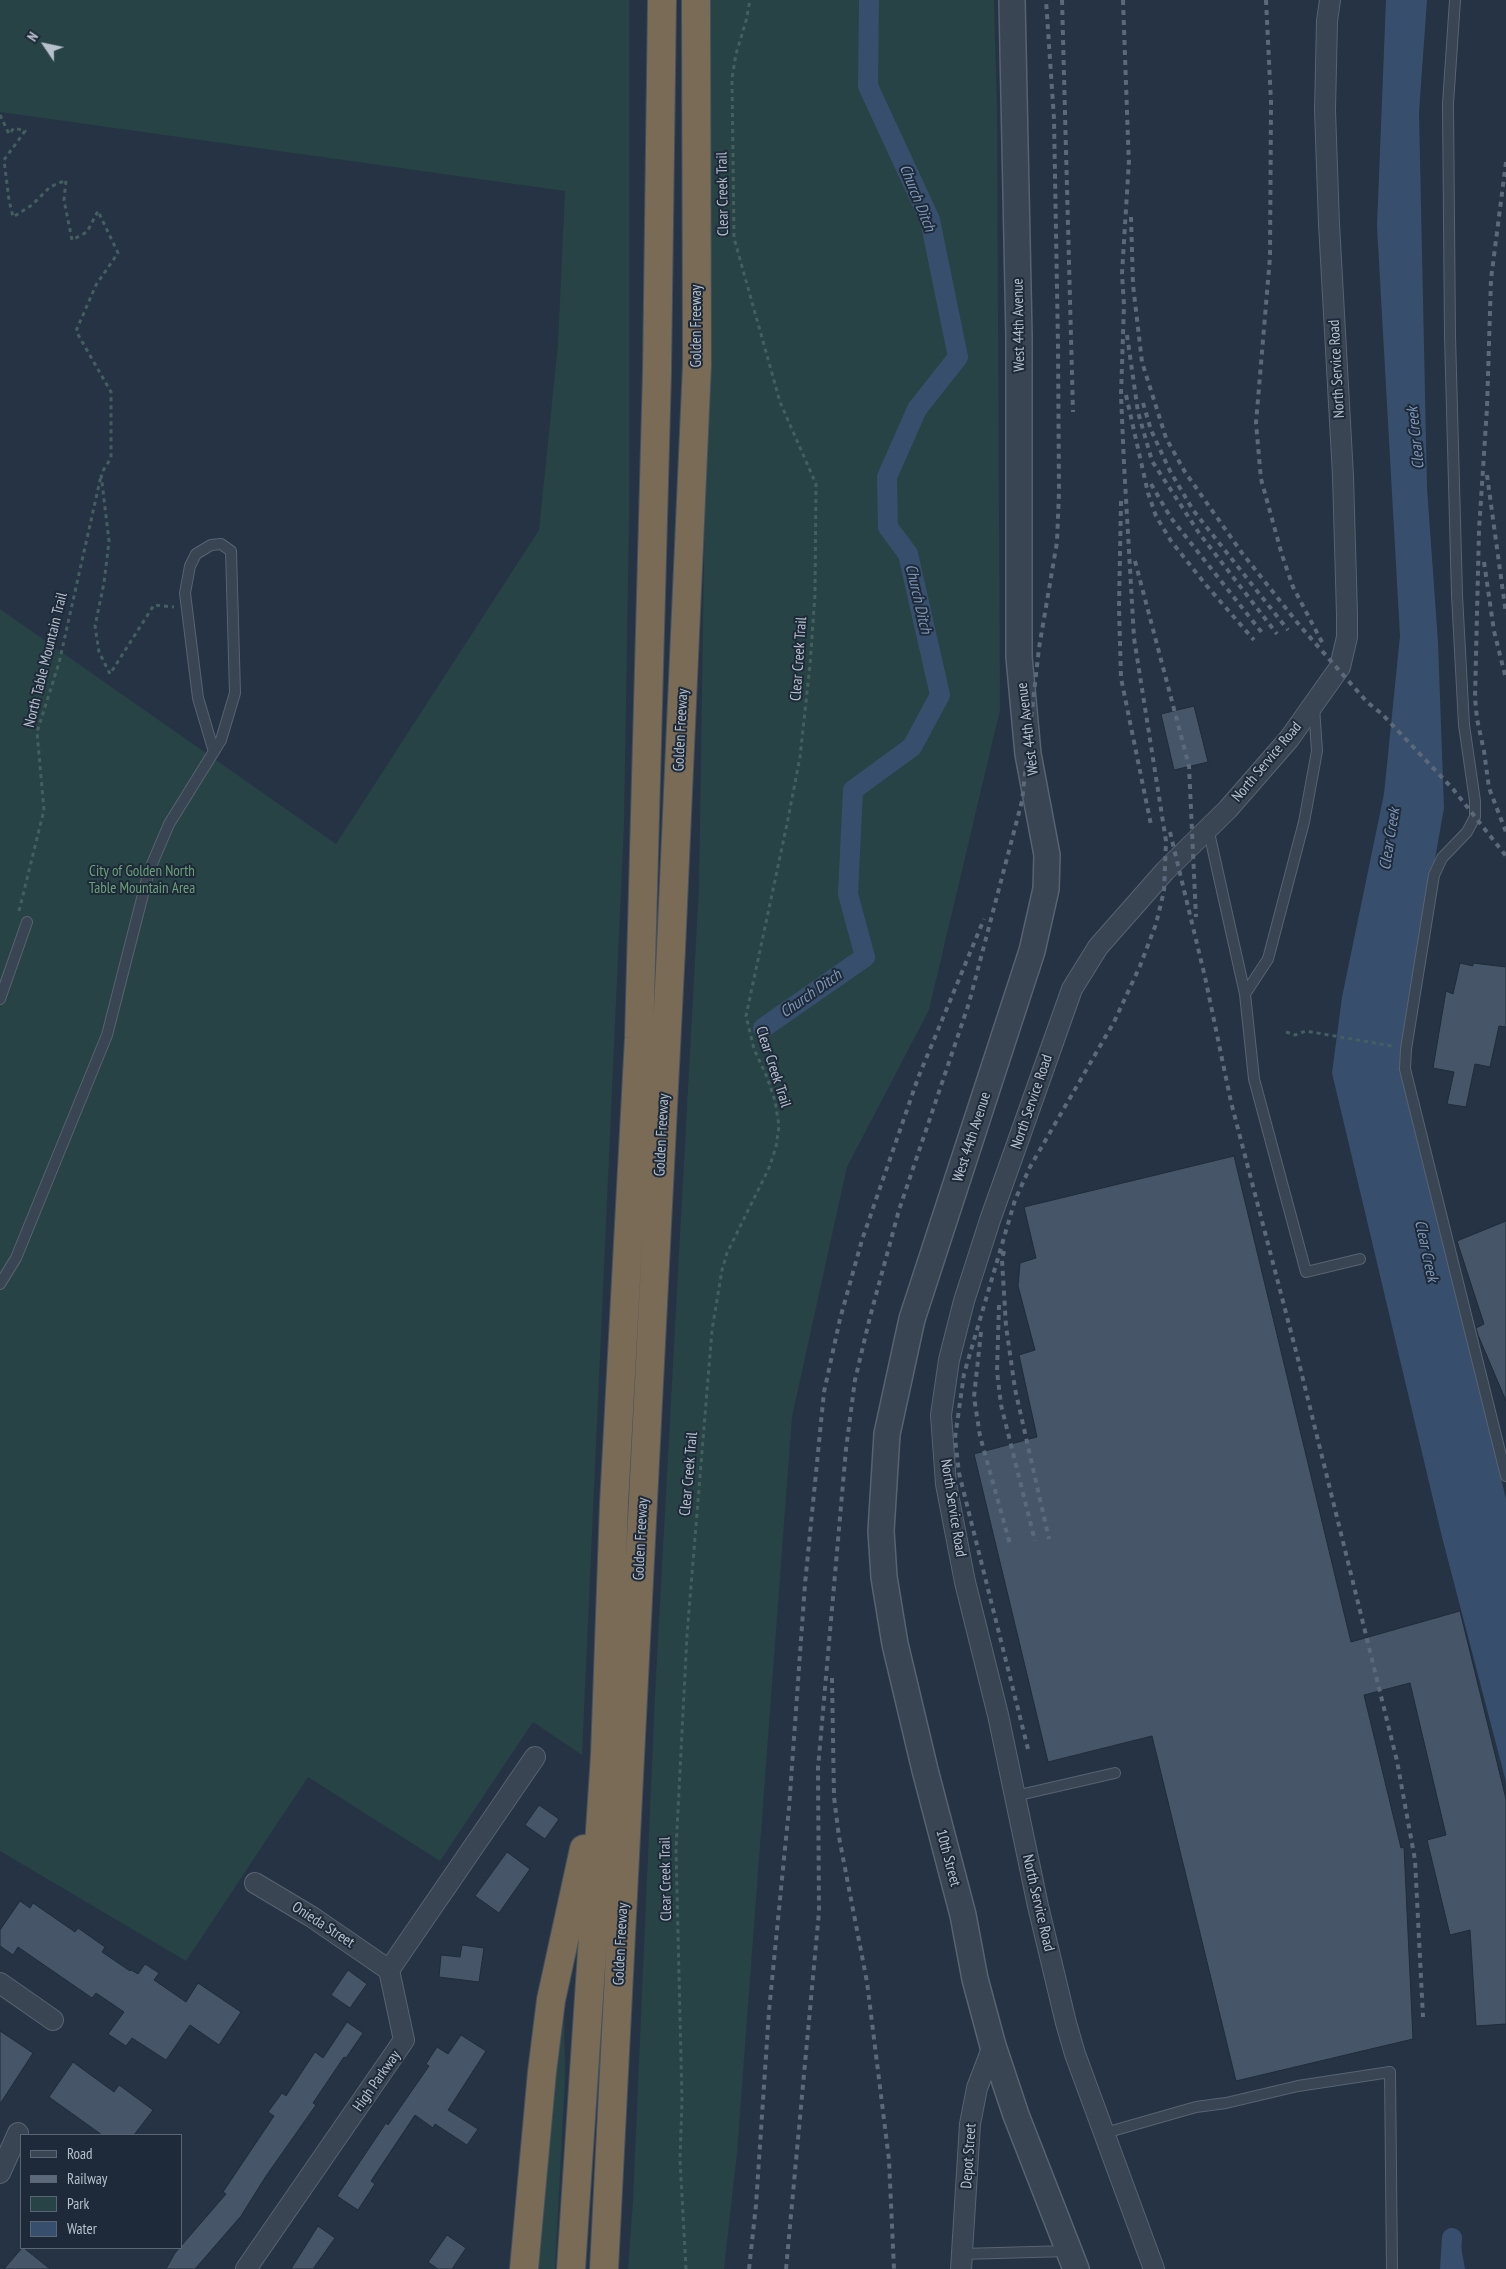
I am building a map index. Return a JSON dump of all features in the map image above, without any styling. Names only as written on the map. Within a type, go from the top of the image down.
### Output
[{"type":"highway","name":"Golden Freeway","points":[[572,2269],[605,1755],[614,1504],[639,1038],[657,372],[662,0]]},
{"type":"highway","name":"Golden Freeway","points":[[604,2269],[667,1028],[698,365],[696,0]]},
{"type":"highway","points":[[524,2269],[542,2072],[551,2000],[605,1755]]},
{"type":"street","name":"West 44th Avenue","points":[[887,1434],[912,1319],[1032,951],[1046,889],[1047,854],[1028,754],[1019,656],[1019,336],[1012,0]]},
{"type":"street","name":"North Service Road","points":[[1154,2269],[1075,2054],[1066,2023],[965,1582],[946,1484],[941,1416],[949,1360],[964,1301],[990,1220],[1072,989],[1098,947],[1165,871],[1228,809],[1289,739],[1340,667],[1347,637],[1343,476],[1325,120],[1327,22],[1330,0]]},
{"type":"street","name":"10th Street","points":[[887,1434],[881,1531],[884,1577],[895,1644],[925,1770],[963,1915],[993,2046],[1016,2115],[1073,2260]]},
{"type":"street","points":[[389,1970],[535,1757]]},
{"type":"street","name":"Onieda Street","points":[[255,1882],[312,1917],[389,1970]]},
{"type":"street","name":"High Parkway","points":[[246,2269],[404,2040],[389,1970]]},
{"type":"street","points":[[0,1983],[53,2020]]},
{"type":"street","name":"Depot Street","points":[[961,2261],[970,2124],[977,2088],[993,2046]]},
{"type":"street","points":[[0,2173],[18,2133]]},
{"type":"lane","points":[[1455,0],[1448,104],[1450,335],[1456,595],[1464,726],[1475,801],[1475,817],[1467,832],[1442,858],[1434,875],[1406,1049],[1405,1069],[1506,1476]]},
{"type":"lane","points":[[0,1284],[20,1250],[107,1035],[149,870],[168,824],[214,752],[221,740],[235,693],[231,551],[221,544],[211,545],[196,554],[190,566],[185,593],[198,698],[214,752]]},
{"type":"lane","points":[[1245,994],[1268,959],[1304,822],[1317,750],[1314,706]]},
{"type":"lane","points":[[1208,828],[1245,994],[1254,1079],[1306,1272],[1360,1259]]},
{"type":"lane","points":[[0,999],[27,922]]},
{"type":"lane","points":[[1015,1796],[1115,1773]]},
{"type":"lane","points":[[1105,2133],[1196,2107],[1226,2103],[1298,2086],[1390,2072],[1392,2269]]},
{"type":"lane","points":[[961,2261],[1073,2260]]},
{"type":"path","name":"Clear Creek Trail","points":[[686,2269],[680,2160],[682,2101],[676,1849],[687,1635],[712,1330],[722,1270],[727,1253],[769,1168],[779,1126],[775,1101],[767,1077],[754,1049],[746,1016],[787,824],[802,739],[811,656],[816,523],[816,484],[780,402],[734,238],[732,78],[750,0]]},
{"type":"path","name":"North Table Mountain Trail","points":[[0,115],[9,134],[14,128],[25,131],[4,160],[9,200],[14,217],[32,205],[50,187],[66,180],[64,200],[72,240],[87,232],[98,211],[118,253],[96,286],[76,330],[111,392],[111,458],[101,474],[59,663],[37,732],[44,810],[18,914]]},
{"type":"path","points":[[101,474],[109,541],[104,583],[94,626],[99,652],[110,674],[154,605],[187,608]]},
{"type":"path","points":[[1286,1032],[1295,1035],[1306,1031],[1332,1034],[1406,1049]]},
{"type":"green space","name":"City of Golden North Table Mountain Area","points":[[0,0],[629,0],[629,521],[624,824],[582,1755],[533,1722],[440,1861],[308,1777],[186,1961],[0,1851],[0,609],[336,844],[539,530],[558,344],[565,191],[0,112]]},
{"type":"green space","points":[[701,0],[994,0],[997,111],[1000,710],[929,1010],[847,1167],[792,1417],[737,2153],[724,2269],[628,2269],[633,2200],[655,1695],[699,886],[706,421]]},
{"type":"green space","points":[[564,1997],[565,2079],[555,2269],[529,2269]]},
{"type":"water","name":"Clear Creek","points":[[1386,0],[1427,0],[1419,112],[1427,488],[1438,642],[1444,808],[1400,1057],[1506,1499],[1506,1782],[1442,1537],[1332,1073],[1342,997],[1384,794],[1400,636],[1377,226]]},
{"type":"water","points":[[1445,2241],[1460,2241],[1465,2269],[1441,2269]]},
{"type":"building","points":[[1194,706],[1208,762],[1174,770],[1161,714]]},
{"type":"building","points":[[1460,963],[1473,966],[1473,963],[1506,967],[1506,1027],[1499,1026],[1490,1067],[1475,1064],[1466,1107],[1447,1104],[1454,1072],[1433,1068],[1446,991],[1453,994]]},
{"type":"building","points":[[1234,1156],[1351,1642],[1460,1611],[1506,1799],[1506,2024],[1476,2026],[1470,1930],[1450,1935],[1427,1840],[1446,1835],[1410,1683],[1364,1695],[1401,1848],[1404,1847],[1413,2039],[1236,2081],[1152,1736],[1048,1762],[974,1454],[1037,1437],[1019,1355],[1035,1350],[1018,1286],[1020,1263],[1036,1258],[1024,1207]]},
{"type":"building","points":[[1506,1221],[1506,1401],[1478,1335],[1476,1328],[1484,1324],[1457,1241]]},
{"type":"building","points":[[539,1805],[559,1819],[545,1839],[525,1825]]},
{"type":"building","points":[[507,1852],[530,1869],[499,1913],[475,1896]]},
{"type":"building","points":[[20,1901],[30,1908],[33,1903],[75,1932],[78,1928],[105,1947],[102,1952],[130,1971],[138,1974],[145,1964],[159,1973],[154,1980],[186,2002],[198,1983],[241,2012],[219,2045],[190,2025],[166,2060],[132,2038],[126,2046],[108,2034],[124,2012],[96,1993],[92,1998],[18,1947],[13,1955],[0,1946],[0,1930]]},
{"type":"building","points":[[462,1945],[484,1948],[479,1982],[439,1977],[441,1955],[460,1957]]},
{"type":"building","points":[[348,1970],[367,1984],[350,2008],[331,1995]]},
{"type":"building","points":[[347,2022],[363,2033],[346,2058],[344,2057],[313,2103],[316,2105],[266,2176],[241,2216],[195,2269],[166,2269],[175,2253],[178,2249],[182,2249],[182,2245],[226,2194],[223,2192],[274,2116],[268,2112],[282,2093],[286,2096],[315,2052],[323,2058]]},
{"type":"building","points":[[0,2031],[33,2053],[0,2104]]},
{"type":"building","points":[[461,2035],[486,2051],[448,2110],[478,2129],[467,2145],[435,2124],[433,2128],[415,2115],[371,2181],[375,2184],[358,2210],[337,2196],[386,2123],[388,2125],[429,2066],[426,2064],[437,2047],[448,2054]]},
{"type":"building","points":[[73,2062],[114,2092],[119,2085],[153,2110],[135,2134],[101,2134],[49,2097]]},
{"type":"building","points":[[318,2226],[335,2238],[313,2269],[291,2269]]},
{"type":"building","points":[[447,2235],[466,2248],[452,2269],[438,2269],[428,2262]]},
{"type":"building","points":[[21,2249],[25,2249],[50,2269],[4,2269]]},
{"type":"waterway","name":"Church Ditch","points":[[763,1028],[865,957],[848,894],[853,790],[912,747],[940,695],[908,554],[888,527],[887,477],[917,409],[958,357],[930,220],[868,86],[869,0]]},
{"type":"waterway","points":[[1450,2269],[1452,2238]]},
{"type":"railway","points":[[786,2269],[819,1912],[818,1768],[846,1449],[855,1380],[899,1210],[969,1003],[1022,801],[1039,648],[1057,542],[1059,492],[1058,345],[1054,119],[1046,0]]},
{"type":"railway","points":[[1062,0],[1073,412]]},
{"type":"railway","points":[[1123,0],[1129,167]]},
{"type":"railway","points":[[1266,0],[1271,102],[1270,257],[1256,423],[1261,479],[1282,555],[1293,587],[1323,644]]},
{"type":"railway","points":[[1028,1749],[959,1473],[955,1438],[964,1374],[1015,1200],[1030,1167],[1114,1022],[1140,966],[1156,924],[1164,891],[1166,841],[1134,638],[1124,464],[1121,395],[1124,305],[1122,274],[1129,160]]},
{"type":"railway","points":[[1506,162],[1491,279],[1487,408],[1479,530],[1475,698],[1489,788],[1506,832]]},
{"type":"railway","points":[[1131,217],[1133,285],[1142,362],[1166,438],[1185,472],[1242,553],[1300,626],[1367,702],[1382,714],[1453,789],[1506,856]]},
{"type":"railway","points":[[1127,335],[1138,412],[1152,461],[1199,533],[1277,634]]},
{"type":"railway","points":[[1126,395],[1148,493],[1156,516],[1171,541],[1254,640]]},
{"type":"railway","points":[[1143,403],[1151,430],[1170,471],[1193,510],[1288,630]]},
{"type":"railway","points":[[1487,475],[1506,614]]},
{"type":"railway","points":[[1151,484],[1171,518],[1263,634]]},
{"type":"railway","points":[[1121,501],[1119,607],[1121,678],[1151,825]]},
{"type":"railway","points":[[1135,561],[1189,766],[1196,917]]},
{"type":"railway","points":[[1484,562],[1494,631],[1506,679]]},
{"type":"railway","points":[[1170,832],[1205,977],[1231,1102],[1298,1359],[1397,1761],[1415,1860],[1423,2017]]},
{"type":"railway","points":[[749,2269],[756,2205],[769,2011],[789,1808],[805,1584],[824,1392],[840,1319],[862,1240],[918,1078],[984,919]]},
{"type":"railway","points":[[1004,1251],[1002,1260],[1006,1326],[1015,1389],[1049,1539]]},
{"type":"railway","points":[[999,1305],[997,1371],[1001,1405],[1035,1541]]},
{"type":"railway","points":[[981,1332],[974,1397],[980,1436],[1010,1544]]},
{"type":"railway","points":[[832,1678],[834,1797],[839,1837],[867,1982],[889,2160],[894,2269]]}]
